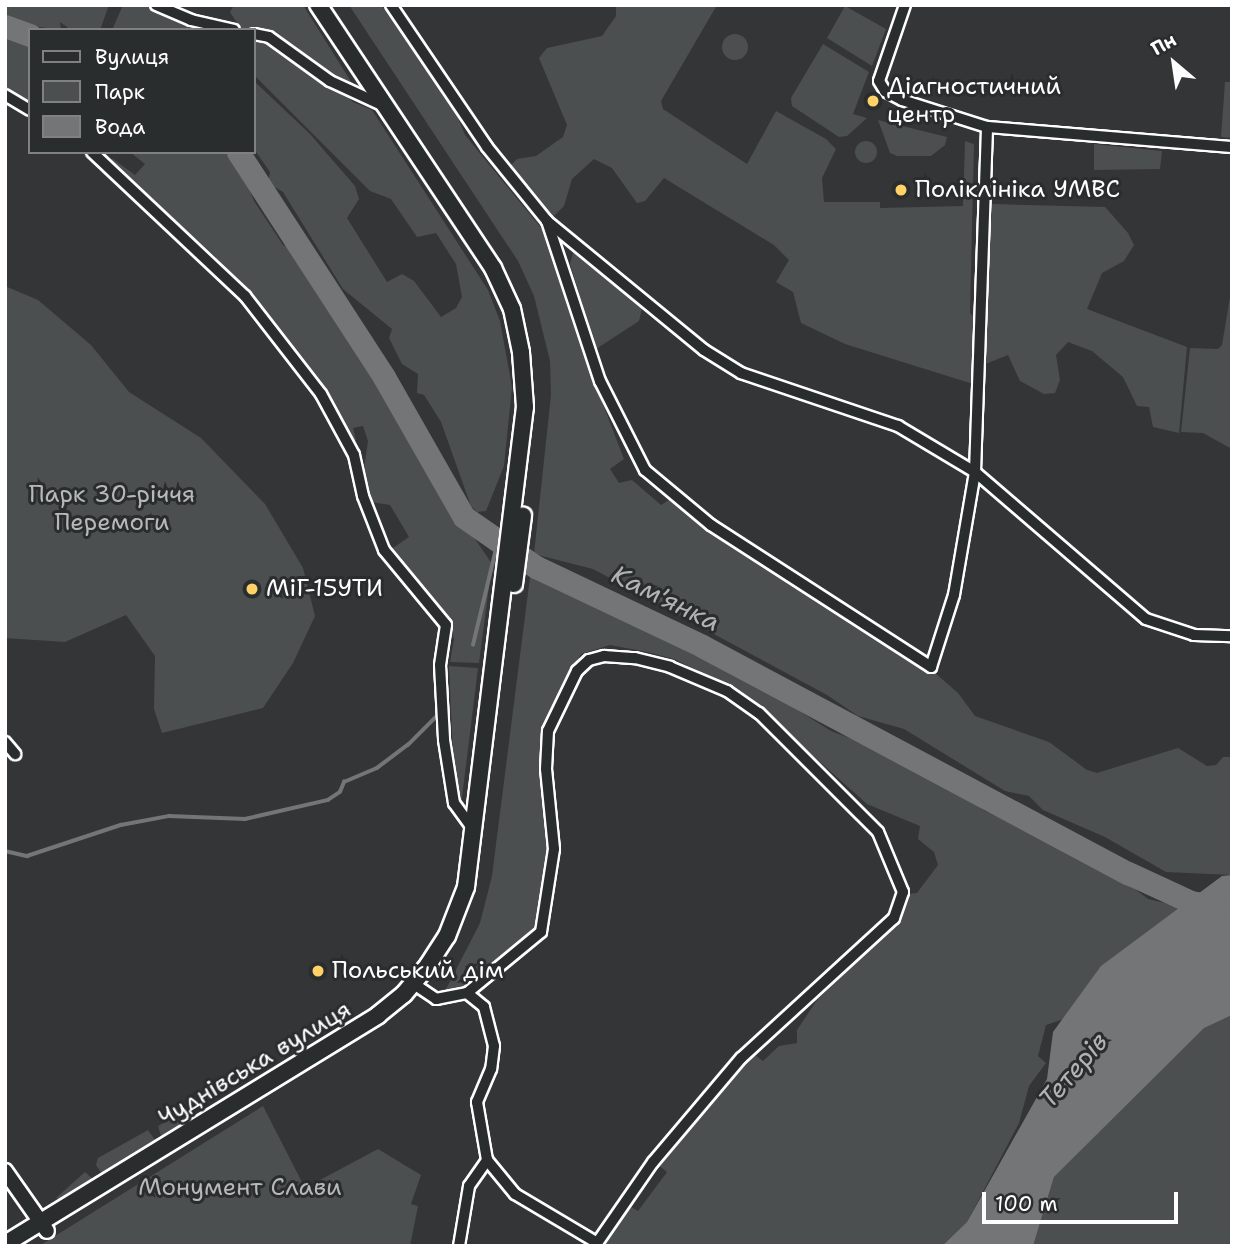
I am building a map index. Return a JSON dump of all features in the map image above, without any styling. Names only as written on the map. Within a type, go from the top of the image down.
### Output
[{"type":"main road","points":[[318,5],[480,247],[512,309],[526,395],[523,468]]},
{"type":"main road","points":[[330,5],[488,242],[519,300],[534,369],[505,620]]},
{"type":"main road","name":"Чуднівська вулиця","points":[[418,988],[458,911],[474,831],[505,620]]},
{"type":"main road","name":"Чуднівська вулиця","points":[[5,1244],[44,1227],[388,1019],[418,988],[466,920],[477,880],[505,620]]},
{"type":"main road","name":"Чуднівська вулиця","points":[[21,1246],[44,1227]]},
{"type":"street","points":[[156,5],[191,20],[225,28]]},
{"type":"street","points":[[391,5],[487,148],[547,221],[704,350],[741,373],[898,426],[975,472],[1146,619],[1195,635],[1232,636]]},
{"type":"street","points":[[905,5],[879,81],[884,91],[902,100],[987,127],[1232,147]]},
{"type":"street","points":[[256,34],[269,37],[330,81],[385,106]]},
{"type":"street","points":[[5,95],[28,109]]},
{"type":"street","points":[[547,221],[600,381],[645,470],[711,525],[931,667],[954,595],[975,472],[987,127]]},
{"type":"street","points":[[94,154],[245,296],[321,394],[354,455],[363,496],[384,550],[446,625],[440,665],[444,740],[453,803],[474,831]]},
{"type":"street","points":[[418,988],[436,999],[467,993],[541,932],[554,849],[546,769],[548,731],[564,693],[589,660],[604,656],[635,658],[670,667],[733,695],[759,713],[831,781],[888,849],[903,892],[894,918],[741,1058],[653,1161],[596,1244],[515,1194],[487,1160],[477,1109],[494,1046],[484,1007],[467,993]]},
{"type":"street","points":[[5,742],[15,754]]},
{"type":"street","points":[[459,1246],[469,1186],[487,1160]]},
{"type":"street","points":[[5,1171],[44,1227]]},
{"type":"green space","points":[[5,5],[109,5],[101,28],[68,28],[60,22],[61,28],[47,28],[19,24],[5,17]]},
{"type":"green space","points":[[123,5],[149,5],[204,28],[113,28]]},
{"type":"green space","points":[[234,5],[303,5],[355,88],[346,86],[307,56],[256,31],[256,28],[240,28],[230,12]]},
{"type":"green space","points":[[349,5],[381,5],[454,108],[465,135],[551,240],[594,381],[624,459],[610,469],[619,483],[632,480],[661,505],[672,498],[926,665],[958,693],[975,716],[1049,742],[1087,770],[1097,773],[1178,748],[1207,766],[1216,765],[1223,757],[1232,757],[1232,875],[1166,872],[1105,837],[1043,810],[1029,796],[1005,791],[904,729],[858,716],[827,695],[593,569],[534,554],[551,395],[550,361],[534,296],[518,261]]},
{"type":"green space","points":[[616,5],[717,5],[661,101],[663,109],[747,164],[776,111],[826,139],[836,149],[822,178],[824,202],[880,202],[880,208],[963,206],[965,141],[974,144],[970,313],[979,323],[973,384],[845,344],[801,323],[793,292],[776,282],[789,260],[774,245],[664,178],[645,201],[637,203],[612,168],[594,159],[572,179],[564,206],[551,219],[509,167],[517,159],[536,156],[563,137],[567,125],[539,58],[547,48],[602,36],[616,16]]},
{"type":"green space","points":[[845,6],[886,29],[872,66],[827,38]]},
{"type":"green space","points":[[5,32],[28,34],[28,104],[5,89]]},
{"type":"green space","points":[[735,34],[744,38],[748,47],[744,56],[735,60],[726,56],[722,47],[726,38]]},
{"type":"green space","points":[[256,39],[286,50],[325,75],[353,102],[372,110],[488,290],[500,321],[512,387],[504,466],[486,511],[477,512],[471,506],[441,422],[424,395],[417,393],[418,374],[402,364],[389,338],[392,329],[343,289],[283,192],[268,183],[270,172],[256,152],[256,83],[310,134],[355,186],[359,199],[347,218],[387,282],[402,274],[414,281],[441,317],[456,308],[462,297],[456,264],[436,233],[417,237],[391,199],[370,191],[256,77]]},
{"type":"green space","points":[[823,44],[869,72],[853,114],[867,118],[847,136],[839,137],[792,106],[791,98]]},
{"type":"green space","points":[[1225,82],[1232,82],[1232,138],[1221,137]]},
{"type":"green space","points":[[878,120],[947,137],[945,145],[931,156],[897,156],[890,153]]},
{"type":"green space","points":[[866,141],[874,144],[877,152],[874,160],[866,163],[858,160],[855,152],[858,144]]},
{"type":"green space","points":[[1094,144],[1162,151],[1160,169],[1094,170]]},
{"type":"green space","points":[[132,154],[230,154],[242,169],[254,201],[283,245],[299,253],[356,348],[385,384],[401,393],[399,407],[417,440],[435,458],[450,502],[492,564],[479,663],[450,662],[454,639],[451,630],[390,550],[409,537],[390,505],[371,502],[364,469],[368,441],[363,426],[353,428],[356,440],[352,443],[216,265],[216,257],[107,160],[113,159],[135,175],[145,164]]},
{"type":"green space","points":[[992,204],[1105,207],[1128,233],[1134,245],[1124,261],[1102,273],[1087,309],[1187,347],[1179,433],[1153,427],[1149,407],[1137,406],[1123,377],[1092,351],[1068,342],[1056,355],[1060,380],[1055,393],[1044,394],[1020,381],[1008,355],[983,365]]},
{"type":"green space","points":[[573,253],[580,253],[643,304],[639,321],[596,349],[570,264]]},
{"type":"green space","points":[[1232,285],[1232,449],[1203,433],[1181,432],[1190,348],[1218,349],[1222,345]]},
{"type":"green space","name":"Парк 30-річчя Перемоги","points":[[5,286],[38,300],[91,345],[129,392],[201,438],[265,504],[303,568],[315,616],[293,663],[263,708],[162,733],[154,709],[155,656],[126,615],[65,642],[5,638]]},
{"type":"green space","points":[[530,577],[557,583],[591,605],[610,606],[626,619],[653,623],[671,640],[700,649],[831,731],[915,763],[985,811],[1094,858],[1148,899],[1190,909],[1064,1019],[1046,1025],[1038,1056],[1046,1063],[1029,1086],[1019,1123],[967,1222],[942,1246],[603,1246],[628,1205],[638,1211],[667,1172],[657,1164],[752,1053],[763,1061],[779,1046],[797,1043],[797,1030],[817,1000],[887,933],[899,917],[907,894],[917,893],[938,865],[934,852],[918,839],[920,826],[867,804],[742,692],[674,659],[647,652],[610,645],[581,654],[543,726],[540,748],[548,860],[535,926],[485,974],[467,986],[445,991],[480,923],[492,876]]},
{"type":"green space","points":[[449,666],[478,668],[461,806],[455,799]]},
{"type":"green space","points":[[1232,1015],[1232,1246],[1033,1246],[1054,1177],[1204,1027]]},
{"type":"green space","name":"Монумент Слави","points":[[263,1106],[305,1188],[378,1149],[421,1175],[411,1204],[418,1206],[410,1246],[39,1246]]},
{"type":"green space","points":[[179,1114],[189,1119],[161,1136],[158,1126]]},
{"type":"green space","points":[[148,1130],[155,1140],[102,1174],[96,1165],[98,1158]]},
{"type":"green space","points":[[85,1172],[94,1180],[61,1200],[56,1198]]},
{"type":"water","name":"Тетерів","points":[[1232,875],[1232,1015],[1204,1028],[1054,1177],[1033,1246],[942,1246],[967,1222],[1047,1079],[1053,1032],[1101,966],[1222,876]]},
{"type":"waterway","name":"Кам'янка","points":[[5,26],[28,34]]},
{"type":"waterway","name":"Кам'янка","points":[[239,154],[384,377],[464,517],[536,567],[702,646],[1128,873],[1191,902],[1232,909]]},
{"type":"waterway","points":[[473,645],[498,541]]},
{"type":"waterway","points":[[5,851],[27,856],[121,825],[169,816],[245,819],[328,800],[340,792],[344,782],[377,768],[408,745],[439,714]]},
{"type":"place","name":"Діагностичний центр","points":[[873,101]]},
{"type":"place","name":"Поліклініка УМВС","points":[[901,190]]},
{"type":"place","name":"МіГ-15УТИ","points":[[252,589]]},
{"type":"place","name":"Польський дім","points":[[318,971]]}]
